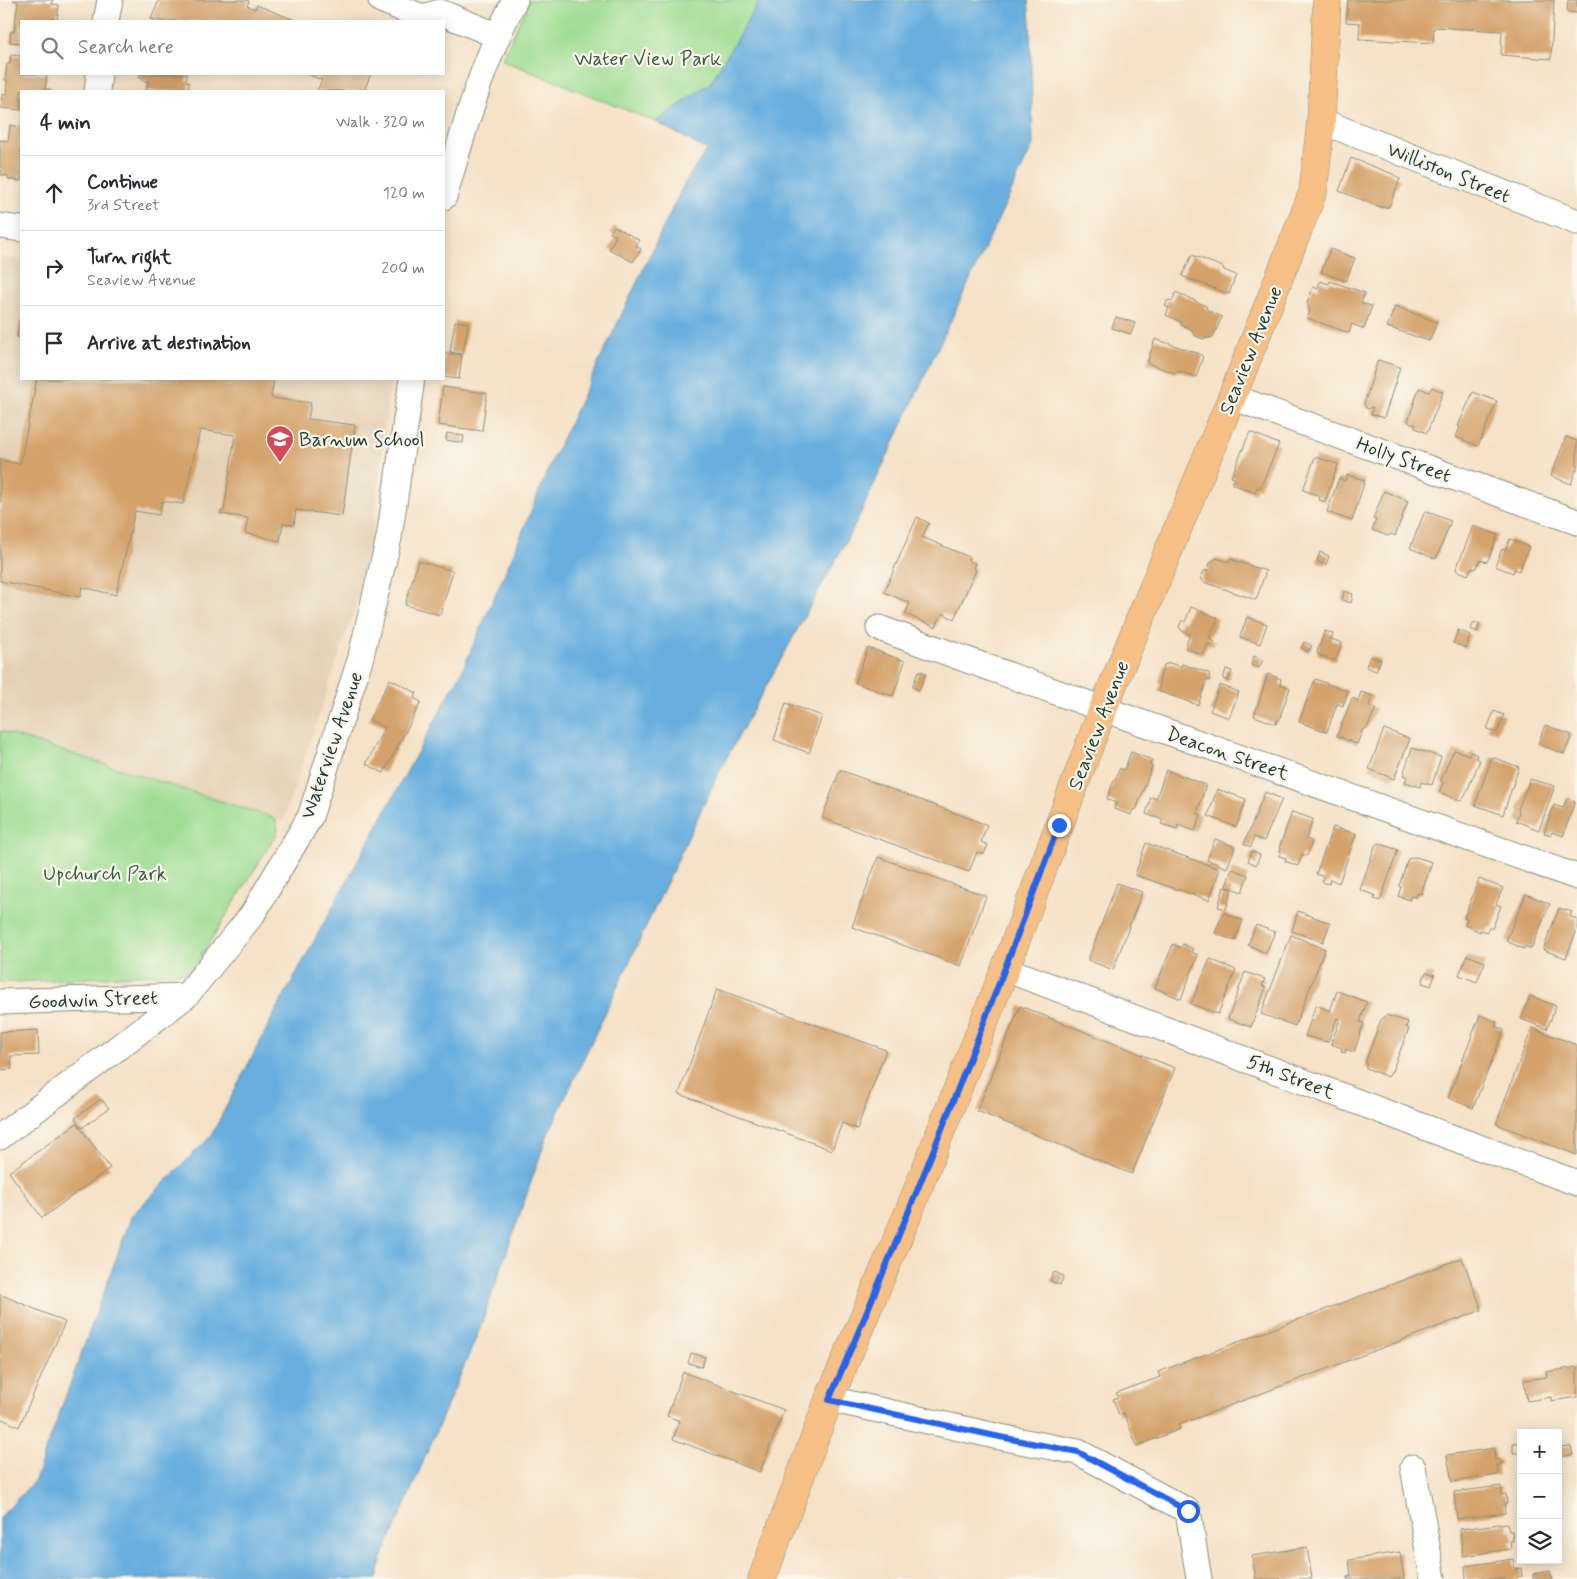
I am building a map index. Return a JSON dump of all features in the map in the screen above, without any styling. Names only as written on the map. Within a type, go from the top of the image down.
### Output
[{"type":"main road","name":"Seaview Avenue","points":[[762,1579],[829,1400],[910,1207],[1005,969],[1103,709],[1232,397],[1313,192],[1321,121],[1327,0]]},
{"type":"street","points":[[106,20],[110,0]]},
{"type":"street","points":[[382,0],[422,17],[437,6],[498,36]]},
{"type":"street","points":[[445,194],[481,79],[515,0]]},
{"type":"street","points":[[97,90],[99,75]]},
{"type":"street","name":"Williston Street","points":[[1321,121],[1577,222]]},
{"type":"street","points":[[0,226],[20,229]]},
{"type":"street","name":"Waterview Avenue","points":[[0,1137],[186,996],[252,915],[310,817],[360,660],[388,538],[412,380]]},
{"type":"street","name":"Holly Street","points":[[1232,397],[1577,522]]},
{"type":"street","name":"Deacon Street","points":[[879,628],[1577,877]]},
{"type":"street","name":"5th Street","points":[[1005,969],[1577,1183]]},
{"type":"street","name":"Goodwin Street","points":[[0,1002],[186,996]]},
{"type":"street","points":[[829,1400],[1078,1452],[1188,1511],[1199,1579]]},
{"type":"street","points":[[1413,1467],[1433,1579]]},
{"type":"shaded area","points":[[0,257],[20,259],[20,380],[391,380],[370,564],[283,821],[0,731]]},
{"type":"green space","name":"Water View Park","points":[[529,0],[760,0],[711,82],[656,122],[502,60]]},
{"type":"green space","name":"Upchurch Park","points":[[0,731],[276,820],[278,830],[276,835],[191,972],[0,983]]},
{"type":"water","points":[[760,0],[1028,0],[1033,145],[855,525],[721,768],[547,1136],[479,1331],[382,1558],[377,1579],[0,1579],[0,1518],[35,1480],[132,1215],[211,1136],[279,1005],[461,673],[554,456],[684,184],[707,150],[656,122],[711,82]]},
{"type":"building","points":[[13,0],[53,0],[52,4],[59,5],[57,20],[20,20],[20,43],[10,42],[11,31],[14,32],[18,2]]},
{"type":"building","points":[[159,0],[246,0],[249,1],[247,6],[255,9],[257,5],[294,20],[154,20],[151,19]]},
{"type":"building","points":[[1348,0],[1554,0],[1551,59],[1501,55],[1502,31],[1434,27],[1433,43],[1359,39],[1360,23],[1346,22]]},
{"type":"building","points":[[1568,0],[1577,0],[1577,13],[1567,12]]},
{"type":"building","points":[[11,55],[20,56],[20,75],[47,75],[45,89],[50,90],[20,90],[20,110],[1,108],[2,94],[6,95],[7,64],[10,64]]},
{"type":"building","points":[[140,75],[187,75],[186,81],[189,82],[188,90],[146,90],[148,81],[142,81]]},
{"type":"building","points":[[310,75],[371,75],[364,90],[317,90],[322,80]]},
{"type":"building","points":[[10,125],[20,127],[20,181],[8,179],[8,176],[1,175],[0,140],[8,141]]},
{"type":"building","points":[[1351,158],[1393,174],[1400,179],[1389,207],[1381,207],[1339,191]]},
{"type":"building","points":[[614,226],[639,240],[636,246],[641,249],[633,262],[609,249],[616,236],[610,233]]},
{"type":"building","points":[[1330,249],[1355,258],[1346,281],[1321,272]]},
{"type":"building","points":[[1192,255],[1223,267],[1224,270],[1236,275],[1229,294],[1182,276]]},
{"type":"building","points":[[1320,281],[1329,284],[1330,281],[1365,293],[1361,303],[1372,306],[1364,329],[1352,324],[1349,333],[1307,318],[1310,311],[1307,303],[1313,287],[1318,289]]},
{"type":"building","points":[[1176,292],[1206,306],[1207,310],[1222,317],[1213,337],[1203,339],[1194,335],[1191,329],[1166,315],[1169,308],[1165,306],[1168,300],[1172,301]]},
{"type":"building","points":[[1395,306],[1437,322],[1429,341],[1387,327]]},
{"type":"building","points":[[1116,317],[1135,323],[1131,334],[1112,328]]},
{"type":"building","points":[[20,318],[20,338],[17,337]]},
{"type":"building","points":[[455,321],[468,323],[463,354],[450,352]]},
{"type":"building","points":[[1155,339],[1200,354],[1203,357],[1196,377],[1178,371],[1175,373],[1147,363]]},
{"type":"building","points":[[445,353],[462,355],[459,379],[445,377]]},
{"type":"building","points":[[1378,360],[1400,367],[1384,418],[1371,414],[1373,407],[1367,409],[1364,404]]},
{"type":"building","points":[[37,380],[137,380],[151,382],[152,380],[274,380],[271,398],[311,403],[308,419],[355,425],[342,516],[296,510],[294,525],[283,523],[280,541],[245,533],[248,518],[221,514],[221,511],[224,511],[235,435],[200,430],[183,504],[162,501],[159,515],[135,511],[116,595],[82,587],[80,597],[0,581],[0,460],[20,464]]},
{"type":"building","points":[[443,387],[487,393],[482,431],[438,425]]},
{"type":"building","points":[[1432,387],[1443,392],[1427,433],[1415,428],[1415,424],[1411,424],[1408,421],[1419,388],[1429,392]]},
{"type":"building","points":[[1473,392],[1497,401],[1478,446],[1456,437],[1460,427],[1458,426]]},
{"type":"building","points":[[1250,432],[1279,444],[1260,488],[1257,487],[1255,493],[1232,484],[1235,478],[1231,477]]},
{"type":"building","points":[[447,433],[464,436],[463,443],[446,440]]},
{"type":"building","points":[[1566,437],[1577,441],[1577,471],[1571,484],[1551,476]]},
{"type":"building","points":[[1315,457],[1338,464],[1325,502],[1319,500],[1320,496],[1303,490]]},
{"type":"building","points":[[1347,475],[1365,480],[1352,521],[1327,512],[1339,478],[1345,481]]},
{"type":"building","points":[[1384,491],[1408,501],[1395,536],[1391,534],[1388,536],[1372,530],[1376,520],[1373,519]]},
{"type":"building","points":[[1425,511],[1451,521],[1436,559],[1410,548]]},
{"type":"building","points":[[917,517],[929,523],[922,537],[969,557],[968,560],[975,563],[973,568],[976,570],[954,619],[942,613],[936,627],[905,614],[910,603],[884,592]]},
{"type":"building","points":[[1473,526],[1498,535],[1487,562],[1480,560],[1476,569],[1471,568],[1468,575],[1456,570]]},
{"type":"building","points":[[1510,539],[1529,547],[1519,571],[1514,569],[1513,573],[1495,566],[1502,549],[1505,550]]},
{"type":"building","points":[[1320,552],[1329,556],[1326,565],[1317,561]]},
{"type":"building","points":[[1216,558],[1229,562],[1230,559],[1266,571],[1256,600],[1204,582],[1201,578],[1204,571],[1208,570],[1210,563]]},
{"type":"building","points":[[418,561],[453,571],[440,615],[405,605]]},
{"type":"building","points":[[1344,591],[1353,594],[1351,603],[1342,600]]},
{"type":"building","points":[[1191,607],[1218,618],[1209,639],[1215,642],[1213,646],[1208,644],[1203,655],[1185,648],[1190,634],[1182,631],[1179,627],[1182,620],[1185,622]]},
{"type":"building","points":[[1247,617],[1267,624],[1260,644],[1240,637]]},
{"type":"building","points":[[1474,622],[1480,624],[1477,632],[1471,629]]},
{"type":"building","points":[[1458,630],[1470,635],[1466,648],[1453,643]]},
{"type":"building","points":[[1325,631],[1333,634],[1331,639],[1342,643],[1335,661],[1319,655],[1317,652]]},
{"type":"building","points":[[1304,642],[1312,646],[1308,652],[1301,648]]},
{"type":"building","points":[[868,648],[905,661],[893,696],[855,683]]},
{"type":"building","points":[[1254,656],[1263,660],[1259,668],[1251,665]]},
{"type":"building","points":[[1370,656],[1381,660],[1376,671],[1366,667]]},
{"type":"building","points":[[1170,663],[1181,667],[1182,664],[1209,673],[1210,681],[1207,680],[1198,705],[1158,691],[1164,665]]},
{"type":"building","points":[[1226,669],[1232,671],[1228,681],[1223,679]]},
{"type":"building","points":[[919,671],[926,673],[919,690],[912,687]]},
{"type":"building","points":[[1268,674],[1281,679],[1280,684],[1290,688],[1276,724],[1254,716]]},
{"type":"building","points":[[390,679],[417,693],[414,698],[421,702],[384,773],[366,764],[385,727],[369,720]]},
{"type":"building","points":[[1315,679],[1348,691],[1343,706],[1337,704],[1327,732],[1299,722]]},
{"type":"building","points":[[1220,685],[1239,692],[1229,718],[1210,711]]},
{"type":"building","points":[[1361,692],[1373,696],[1369,706],[1376,708],[1367,728],[1363,729],[1357,744],[1337,736],[1352,698],[1358,701]]},
{"type":"building","points":[[786,703],[822,716],[809,753],[774,740]]},
{"type":"building","points":[[1494,711],[1504,715],[1497,733],[1487,729]]},
{"type":"building","points":[[1545,725],[1572,735],[1564,754],[1538,744]]},
{"type":"building","points":[[1384,729],[1410,739],[1394,779],[1369,769]]},
{"type":"building","points":[[1412,748],[1441,757],[1432,785],[1421,782],[1420,787],[1405,782],[1407,777],[1403,775]]},
{"type":"building","points":[[1455,750],[1469,755],[1471,752],[1477,755],[1476,758],[1480,760],[1465,796],[1461,801],[1439,792],[1443,783],[1441,780]]},
{"type":"building","points":[[1131,752],[1152,760],[1150,765],[1152,766],[1136,810],[1133,809],[1131,815],[1114,809],[1116,803],[1107,799],[1120,768],[1124,770]]},
{"type":"building","points":[[1492,757],[1519,767],[1503,815],[1475,805]]},
{"type":"building","points":[[840,770],[987,825],[981,842],[988,845],[984,854],[977,852],[969,872],[822,818]]},
{"type":"building","points":[[1166,770],[1206,785],[1197,813],[1201,815],[1195,831],[1178,825],[1177,829],[1161,824],[1163,820],[1146,814],[1151,797],[1156,799]]},
{"type":"building","points":[[1530,779],[1555,786],[1539,830],[1516,821],[1518,809]]},
{"type":"building","points":[[1217,789],[1246,799],[1236,827],[1208,816]]},
{"type":"building","points":[[1265,792],[1282,799],[1264,841],[1254,837],[1251,847],[1244,844]]},
{"type":"building","points":[[1567,798],[1575,801],[1563,836],[1552,832],[1551,835],[1544,833],[1554,805],[1563,808]]},
{"type":"building","points":[[1292,812],[1313,819],[1306,839],[1312,841],[1307,856],[1302,854],[1298,866],[1285,861],[1286,858],[1279,856],[1280,846]]},
{"type":"building","points":[[1333,827],[1356,834],[1339,883],[1330,879],[1329,884],[1322,882],[1324,877],[1316,874]]},
{"type":"building","points":[[1215,839],[1235,847],[1227,868],[1207,860]]},
{"type":"building","points":[[1146,843],[1220,869],[1209,900],[1135,875]]},
{"type":"building","points":[[1378,843],[1398,850],[1380,901],[1374,899],[1375,895],[1360,890],[1375,846]]},
{"type":"building","points":[[1252,851],[1260,855],[1256,865],[1248,861]]},
{"type":"building","points":[[878,857],[986,896],[961,966],[852,927]]},
{"type":"building","points":[[1416,857],[1432,862],[1421,894],[1418,893],[1416,897],[1411,896],[1409,900],[1398,896],[1401,887],[1399,886],[1408,859]]},
{"type":"building","points":[[1232,869],[1248,875],[1242,892],[1226,886]]},
{"type":"building","points":[[1479,879],[1503,888],[1496,904],[1501,906],[1492,929],[1489,927],[1487,932],[1480,930],[1480,932],[1465,925],[1467,919],[1464,918]]},
{"type":"building","points":[[1117,883],[1142,892],[1113,970],[1088,960]]},
{"type":"building","points":[[1224,887],[1232,889],[1226,909],[1218,907]]},
{"type":"building","points":[[1526,894],[1550,904],[1531,949],[1525,946],[1524,949],[1506,941]]},
{"type":"building","points":[[1559,908],[1572,912],[1570,917],[1577,919],[1577,930],[1566,958],[1543,950]]},
{"type":"building","points":[[1298,911],[1330,923],[1323,942],[1292,931]]},
{"type":"building","points":[[1223,913],[1243,920],[1235,941],[1215,933]]},
{"type":"building","points":[[1256,925],[1275,932],[1266,953],[1248,945]]},
{"type":"building","points":[[1291,935],[1325,949],[1295,1026],[1261,1014]]},
{"type":"building","points":[[1173,944],[1181,948],[1183,944],[1193,949],[1191,952],[1198,955],[1181,999],[1155,988]]},
{"type":"building","points":[[1467,955],[1485,962],[1477,982],[1459,975]]},
{"type":"building","points":[[1210,959],[1236,970],[1218,1014],[1191,1004]]},
{"type":"building","points":[[1245,972],[1265,979],[1262,986],[1266,987],[1251,1027],[1228,1019]]},
{"type":"building","points":[[1426,972],[1435,975],[1431,986],[1422,983]]},
{"type":"building","points":[[717,989],[886,1050],[857,1129],[842,1123],[832,1150],[679,1094]]},
{"type":"building","points":[[1337,991],[1367,1002],[1360,1022],[1364,1023],[1354,1052],[1346,1049],[1345,1053],[1341,1052],[1342,1048],[1331,1044],[1340,1019],[1337,1018],[1328,1042],[1305,1036],[1316,1005],[1330,1011]]},
{"type":"building","points":[[1530,996],[1556,1006],[1547,1029],[1521,1019]]},
{"type":"building","points":[[1020,1006],[1175,1068],[1132,1174],[977,1111]]},
{"type":"building","points":[[1386,1015],[1408,1022],[1406,1027],[1409,1029],[1388,1077],[1366,1068],[1366,1060],[1381,1020]]},
{"type":"building","points":[[1480,1015],[1497,1022],[1495,1026],[1504,1030],[1473,1108],[1448,1098]]},
{"type":"building","points":[[1532,1028],[1577,1045],[1577,1155],[1496,1124]]},
{"type":"building","points":[[38,1030],[39,1055],[11,1056],[12,1069],[0,1070],[0,1032]]},
{"type":"building","points":[[101,1099],[109,1108],[82,1128],[75,1118]]},
{"type":"building","points":[[77,1123],[110,1168],[42,1218],[9,1172]]},
{"type":"building","points":[[1462,1258],[1482,1310],[1178,1425],[1180,1429],[1137,1446],[1124,1413],[1119,1415],[1113,1399],[1118,1397],[1116,1393],[1160,1377],[1158,1372]]},
{"type":"building","points":[[1054,1272],[1064,1276],[1060,1285],[1050,1281]]},
{"type":"building","points":[[0,1294],[65,1322],[19,1427],[0,1418]]},
{"type":"building","points":[[691,1353],[705,1357],[702,1367],[688,1363]]},
{"type":"building","points":[[1577,1367],[1577,1397],[1551,1401],[1551,1397],[1527,1401],[1524,1380],[1547,1377],[1546,1372]]},
{"type":"building","points":[[683,1372],[784,1410],[760,1472],[673,1439],[680,1421],[667,1416]]},
{"type":"building","points":[[1513,1443],[1517,1443],[1517,1453],[1513,1453]]},
{"type":"building","points":[[1571,1446],[1573,1455],[1562,1456],[1562,1447]]},
{"type":"building","points":[[1494,1448],[1495,1460],[1500,1459],[1501,1465],[1497,1465],[1498,1475],[1452,1482],[1447,1455]]},
{"type":"building","points":[[1501,1486],[1502,1495],[1506,1494],[1507,1504],[1504,1504],[1505,1513],[1457,1519],[1454,1492]]},
{"type":"building","points":[[1507,1523],[1509,1531],[1512,1531],[1513,1541],[1510,1541],[1511,1549],[1463,1556],[1460,1529]]},
{"type":"building","points":[[1307,1547],[1312,1579],[1256,1579],[1252,1556]]},
{"type":"building","points":[[1400,1552],[1404,1579],[1348,1579],[1347,1577],[1351,1576],[1349,1560]]},
{"type":"building","points":[[1513,1559],[1515,1569],[1521,1568],[1522,1576],[1517,1577],[1517,1579],[1466,1579],[1465,1566]]},
{"type":"building","points":[[1550,1571],[1552,1579],[1533,1579],[1533,1574]]},
{"type":"place","name":"Barnum School","points":[[280,463]]},
{"type":"route","points":[[1059,825],[1005,969],[908,1214],[829,1400],[1078,1452],[1188,1511]]}]
